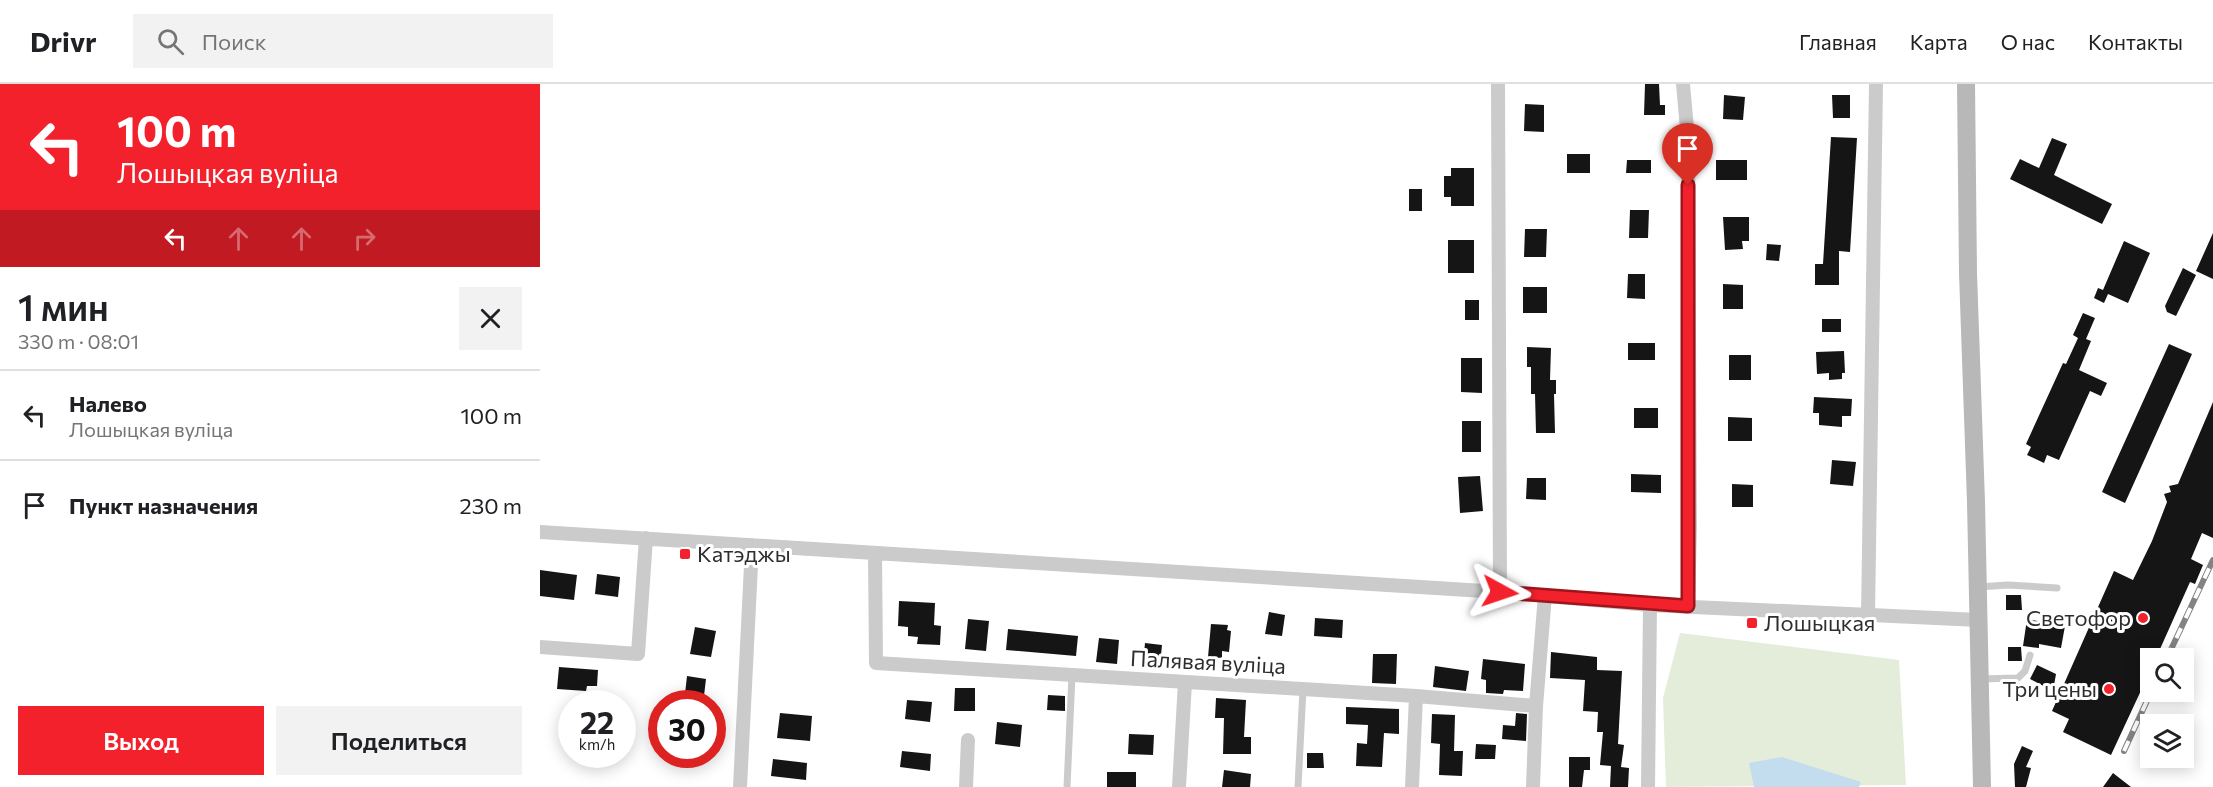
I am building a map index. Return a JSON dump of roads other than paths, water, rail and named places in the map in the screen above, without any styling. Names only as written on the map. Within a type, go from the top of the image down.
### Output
[{"type":"street","points":[[1498,84],[1500,592]]},
{"type":"street","points":[[1683,84],[1688,140],[1690,527],[1688,606]]},
{"type":"street","points":[[1868,616],[1876,84]]},
{"type":"street","points":[[1966,84],[1968,273],[1982,787]]},
{"type":"street","points":[[540,532],[1500,592],[1650,605],[1979,620]]},
{"type":"street","points":[[540,647],[638,654],[646,538]]},
{"type":"street","points":[[740,787],[752,545]]},
{"type":"street","name":"Палявая вуліца","points":[[875,554],[876,663],[1416,696],[1536,706]]},
{"type":"street","points":[[1533,787],[1536,706],[1545,595]]},
{"type":"street","points":[[1648,787],[1650,605]]},
{"type":"street","points":[[1179,787],[1185,682]]},
{"type":"street","points":[[1412,787],[1416,696]]},
{"type":"street","points":[[966,787],[968,740]]},
{"type":"lane","points":[[1978,587],[2008,585],[2057,588]]},
{"type":"lane","points":[[1980,679],[2018,678],[2025,671],[2030,655]]},
{"type":"lane","points":[[1067,787],[1072,675]]},
{"type":"lane","points":[[1298,787],[1303,689]]},
{"type":"water","points":[[1782,757],[1861,782],[1859,787],[1754,787],[1749,763]]},
{"type":"railway","points":[[2172,648],[2213,560]]},
{"type":"railway","points":[[2124,751],[2146,702]]},
{"type":"place","name":"Катэджы","points":[[685,554]]},
{"type":"place","name":"Светофор","points":[[2143,618]]},
{"type":"place","name":"Лошыцкая","points":[[1752,623]]},
{"type":"place","name":"Три цены","points":[[2109,689]]}]
